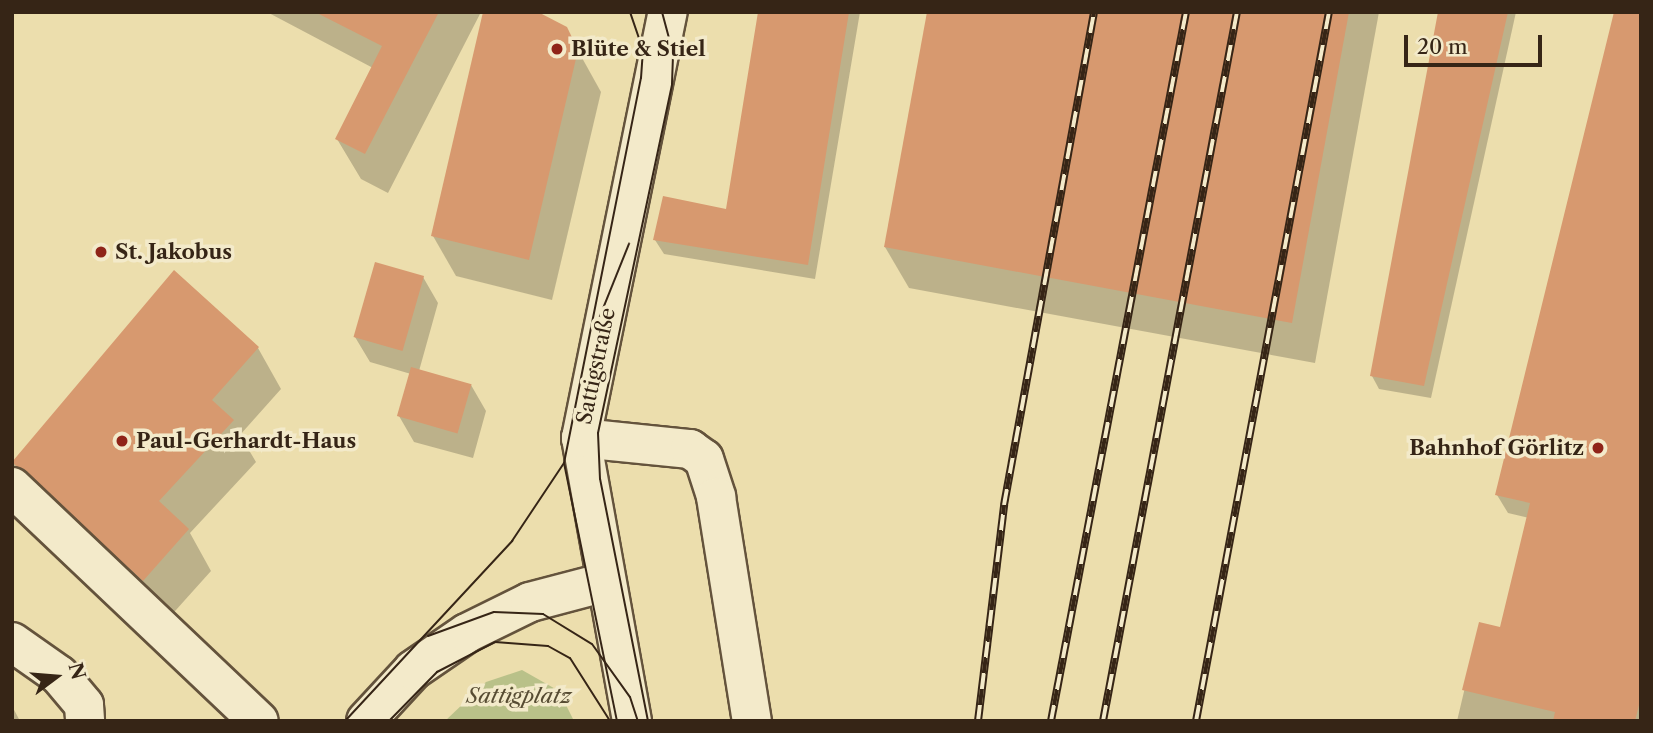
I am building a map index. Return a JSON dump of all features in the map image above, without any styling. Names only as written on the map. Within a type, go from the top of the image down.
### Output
[{"type":"street","name":"Sattigstraße","points":[[632,721],[581,438],[668,12]]},
{"type":"street","points":[[581,438],[690,449],[704,458],[716,497],[752,721]]},
{"type":"street","points":[[12,487],[259,721]]},
{"type":"street","points":[[366,721],[413,670],[467,633],[530,603],[606,582]]},
{"type":"street","points":[[12,642],[59,675],[84,705],[85,721]]},
{"type":"green space","name":"Sattigplatz","points":[[522,670],[559,691],[574,721],[445,721],[486,682]]},
{"type":"building","points":[[315,12],[439,12],[365,154],[335,139],[382,46]]},
{"type":"building","points":[[483,12],[538,12],[567,27],[578,50],[529,260],[431,236]]},
{"type":"building","points":[[758,12],[849,12],[808,265],[653,240],[663,196],[726,209]]},
{"type":"building","points":[[927,12],[1349,12],[1292,323],[884,247]]},
{"type":"building","points":[[1438,12],[1508,12],[1424,386],[1370,376]]},
{"type":"building","name":"Bahnhof Görlitz","points":[[1614,12],[1641,12],[1641,697],[1635,721],[1553,721],[1555,712],[1462,690],[1479,622],[1500,627],[1530,503],[1495,495]]},
{"type":"building","points":[[375,262],[424,276],[403,351],[354,337]]},
{"type":"building","name":"Paul-Gerhardt-Haus","points":[[174,270],[259,347],[212,400],[234,420],[159,501],[189,529],[143,581],[12,462]]},
{"type":"building","points":[[411,367],[472,384],[458,433],[397,416]]},
{"type":"tram line","points":[[345,721],[512,541],[564,463],[641,78],[643,50],[630,12]]},
{"type":"tram line","points":[[648,721],[600,479],[598,433],[672,84],[673,53],[662,12]]},
{"type":"tram line","points":[[600,316],[629,244]]},
{"type":"tram line","points":[[564,463],[617,721]]},
{"type":"tram line","points":[[428,636],[494,612],[543,614],[592,644],[630,697],[638,721]]},
{"type":"tram line","points":[[389,721],[437,672],[495,642],[548,646],[570,658],[610,721]]},
{"type":"railway","points":[[978,721],[1004,505],[1094,12]]},
{"type":"railway","points":[[1051,721],[1186,12]]},
{"type":"railway","points":[[1103,721],[1237,12]]},
{"type":"railway","points":[[1196,721],[1329,12]]},
{"type":"place","name":"Blüte & Stiel","points":[[557,49]]},
{"type":"place","name":"St. Jakobus","points":[[101,252]]},
{"type":"place","name":"Paul-Gerhardt-Haus","points":[[122,441]]},
{"type":"place","name":"Bahnhof Görlitz","points":[[1598,448]]}]
